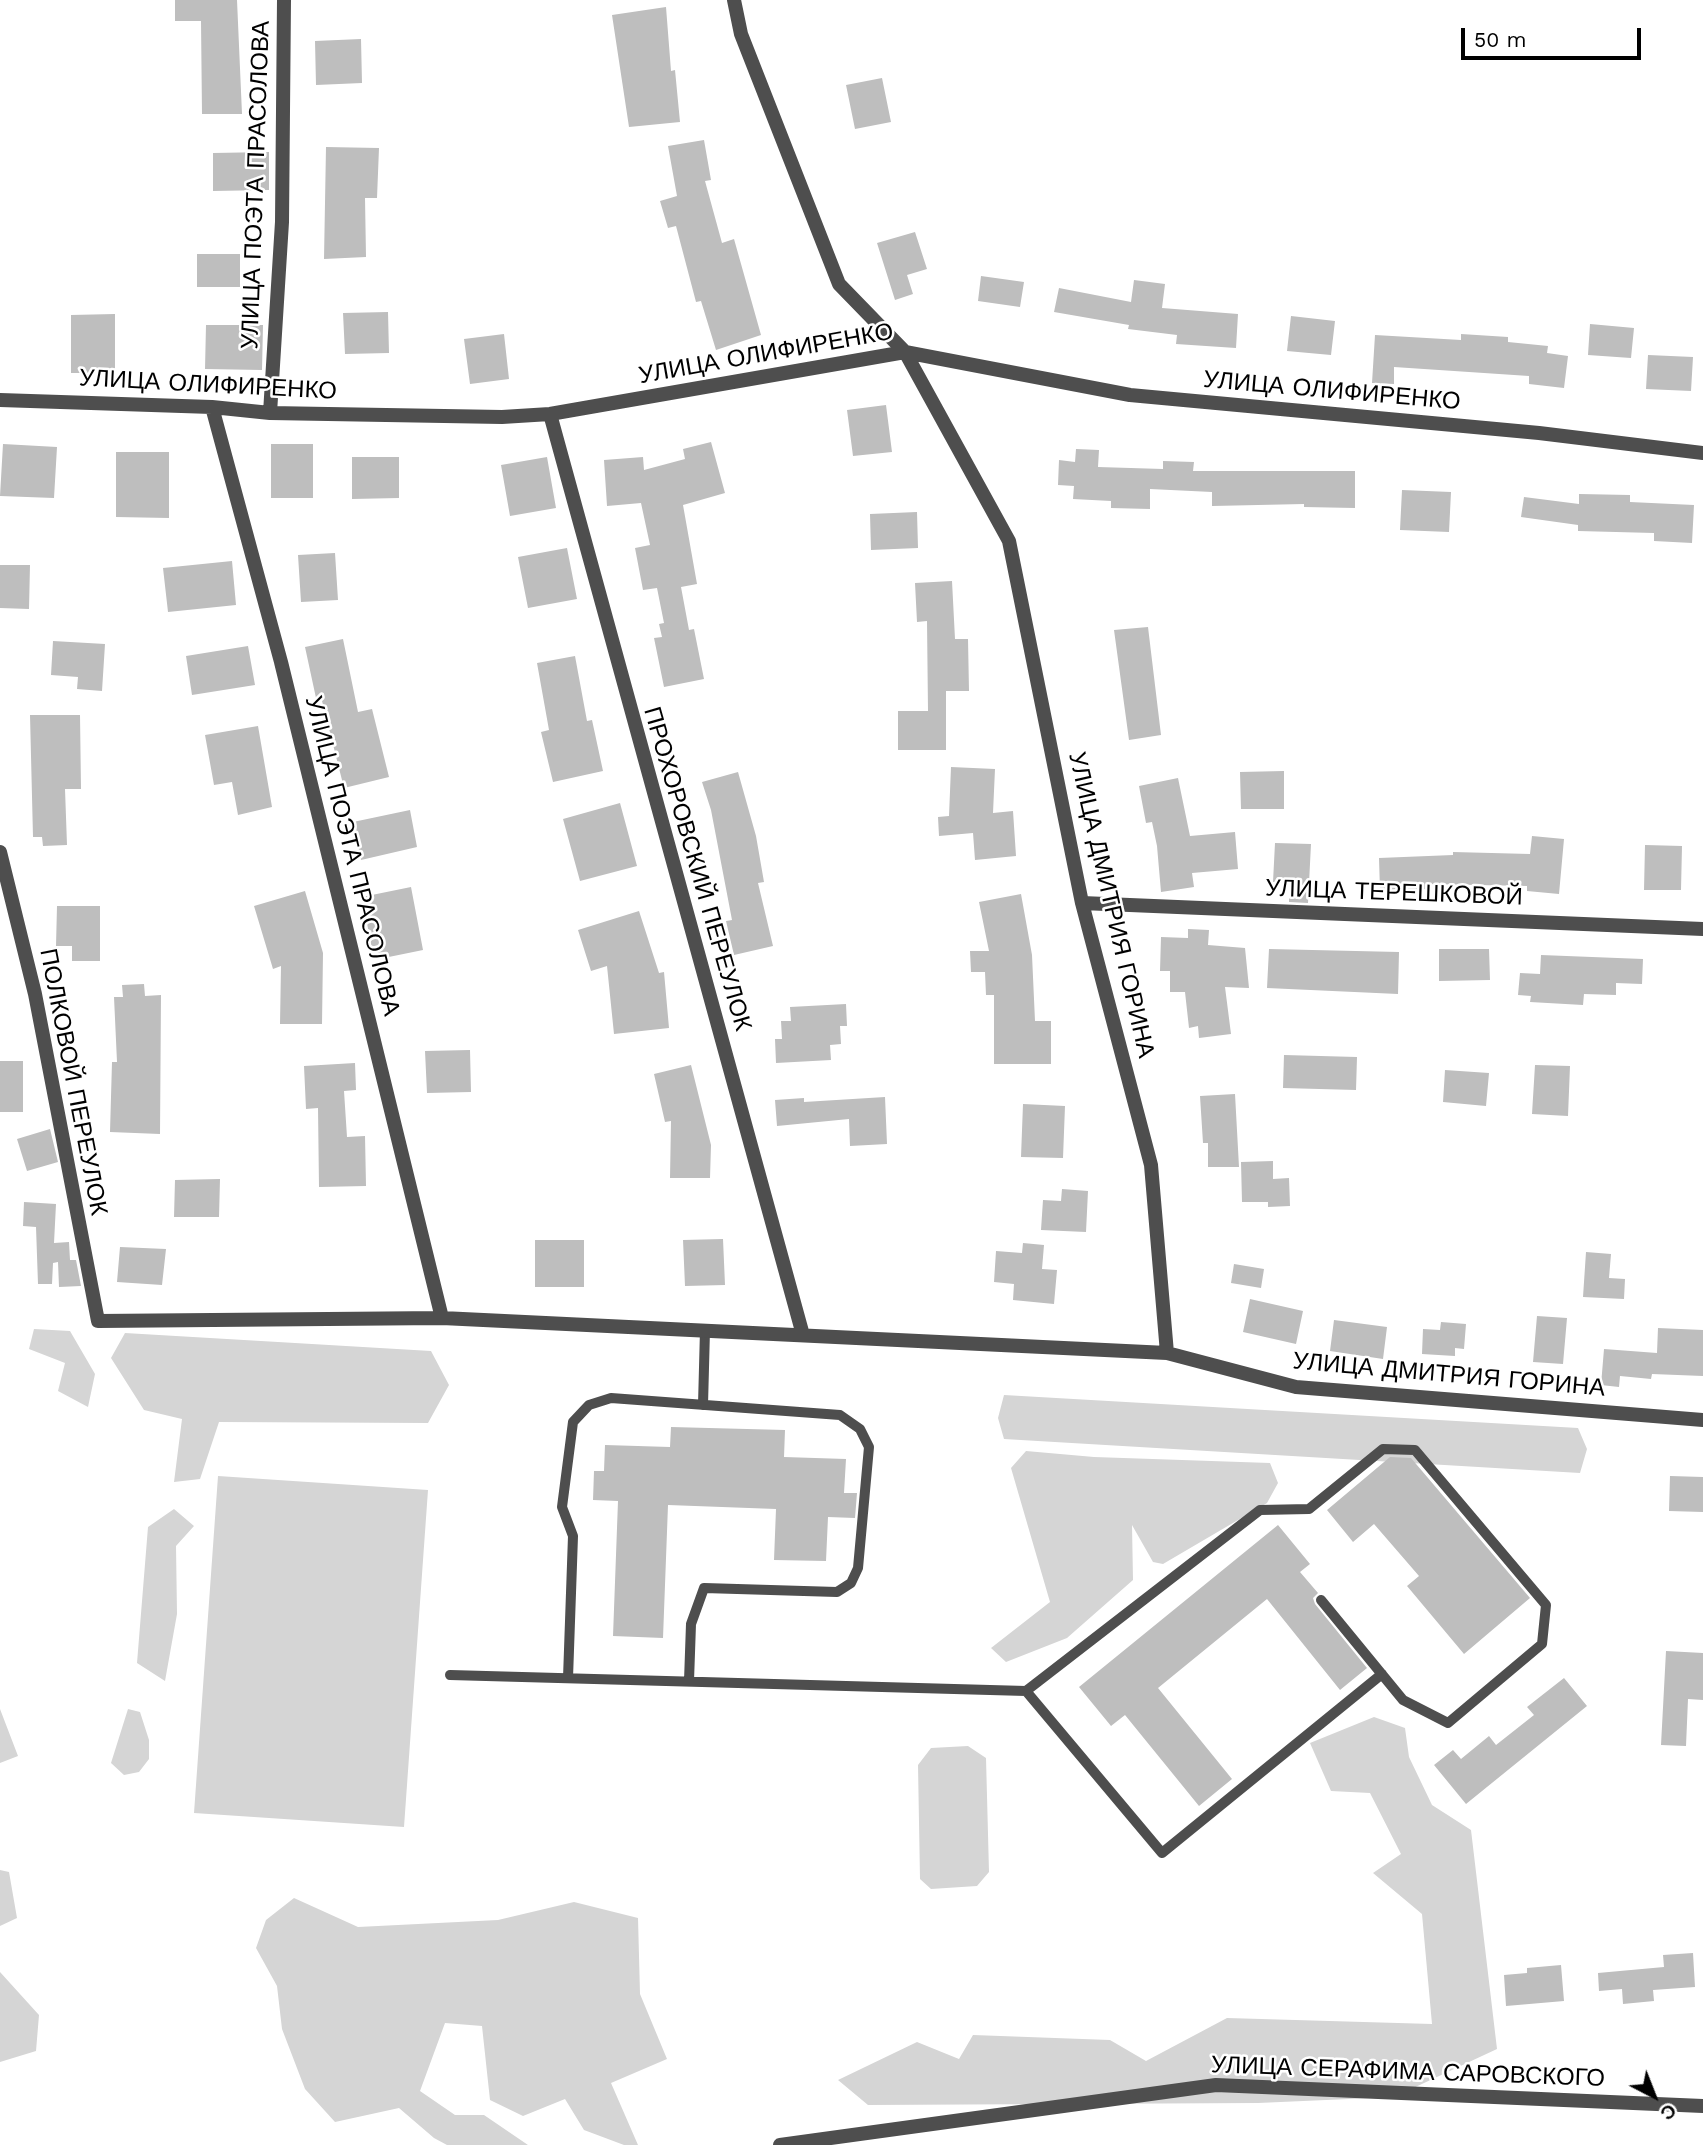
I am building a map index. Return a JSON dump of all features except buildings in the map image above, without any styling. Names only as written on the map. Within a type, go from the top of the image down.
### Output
[{"type":"street","name":"УЛИЦА ПОЭТА ПРАСОЛОВА","points":[[270,413],[282,222],[284,0]]},
{"type":"street","name":"УЛИЦА ДМИТРИЯ ГОРИНА","points":[[734,0],[741,34],[839,284],[905,352],[1009,541],[1082,904],[1150,1165],[1167,1353],[1296,1387],[1703,1420]]},
{"type":"street","name":"УЛИЦА ОЛИФИРЕНКО","points":[[0,400],[212,407],[270,413],[502,417],[550,414],[905,352],[1130,395],[1526,432],[1703,453]]},
{"type":"street","name":"УЛИЦА ПОЭТА ПРАСОЛОВА","points":[[212,407],[281,662],[442,1318]]},
{"type":"street","name":"ПРОХОРОВСКИЙ ПЕРЕУЛОК","points":[[550,414],[803,1335]]},
{"type":"street","name":"ПОЛКОВОЙ ПЕРЕУЛОК","points":[[0,852],[35,993],[98,1321],[442,1318]]},
{"type":"street","name":"УЛИЦА ТЕРЕШКОВОЙ","points":[[1082,904],[1703,929]]},
{"type":"street","points":[[442,1318],[1167,1353]]},
{"type":"street","name":"УЛИЦА СЕРАФИМА САРОВСКОГО","points":[[780,2145],[1216,2085],[1703,2106]]},
{"type":"lane","points":[[703,1405],[705,1330]]},
{"type":"lane","points":[[568,1678],[573,1536],[562,1507],[573,1422],[589,1405],[611,1398],[840,1415],[860,1429],[869,1447],[859,1568],[851,1583],[837,1592],[704,1588],[691,1624],[689,1681]]},
{"type":"lane","points":[[450,1675],[1026,1690],[1260,1510],[1308,1509],[1383,1449],[1415,1450],[1546,1605],[1542,1644],[1448,1723],[1403,1700],[1321,1600]]},
{"type":"lane","points":[[1026,1690],[1162,1853],[1382,1674]]},
{"type":"shaded area","points":[[34,1329],[70,1331],[95,1374],[88,1407],[58,1391],[65,1363],[29,1349]]},
{"type":"shaded area","points":[[125,1333],[431,1351],[449,1385],[428,1423],[219,1422],[200,1479],[174,1482],[182,1419],[144,1410],[111,1358]]},
{"type":"shaded area","points":[[1004,1395],[1578,1428],[1587,1449],[1580,1473],[1004,1439],[998,1418]]},
{"type":"shaded area","points":[[1026,1451],[1094,1457],[1270,1463],[1278,1483],[1267,1503],[1163,1564],[1153,1562],[1132,1525],[1133,1580],[1067,1638],[1006,1662],[991,1648],[1050,1602],[1011,1468]]},
{"type":"shaded area","points":[[218,1476],[428,1490],[404,1827],[194,1813]]},
{"type":"shaded area","points":[[174,1509],[194,1526],[176,1546],[177,1614],[165,1681],[137,1663],[148,1527]]},
{"type":"shaded area","points":[[0,1709],[18,1756],[0,1763]]},
{"type":"shaded area","points":[[128,1709],[140,1712],[149,1740],[149,1759],[139,1772],[124,1775],[111,1763]]},
{"type":"shaded area","points":[[1374,1717],[1405,1728],[1409,1757],[1432,1805],[1471,1830],[1497,2049],[1394,2097],[1258,2103],[868,2105],[838,2080],[917,2042],[959,2059],[973,2035],[1110,2040],[1146,2061],[1227,2018],[1432,2024],[1422,1914],[1373,1873],[1401,1854],[1370,1793],[1331,1791],[1310,1743]]},
{"type":"shaded area","points":[[968,1746],[986,1758],[989,1872],[977,1886],[931,1889],[920,1879],[918,1765],[931,1748]]},
{"type":"shaded area","points":[[0,1870],[9,1872],[17,1918],[0,1926]]},
{"type":"shaded area","points":[[294,1898],[358,1927],[498,1920],[574,1902],[638,1918],[640,1994],[667,2059],[611,2083],[638,2145],[624,2145],[584,2130],[565,2099],[523,2116],[490,2100],[482,2026],[445,2023],[420,2091],[455,2115],[484,2115],[528,2145],[447,2145],[434,2138],[399,2108],[335,2122],[305,2089],[282,2029],[277,1986],[256,1948],[266,1920]]},
{"type":"shaded area","points":[[0,1972],[39,2015],[36,2051],[0,2062]]}]
